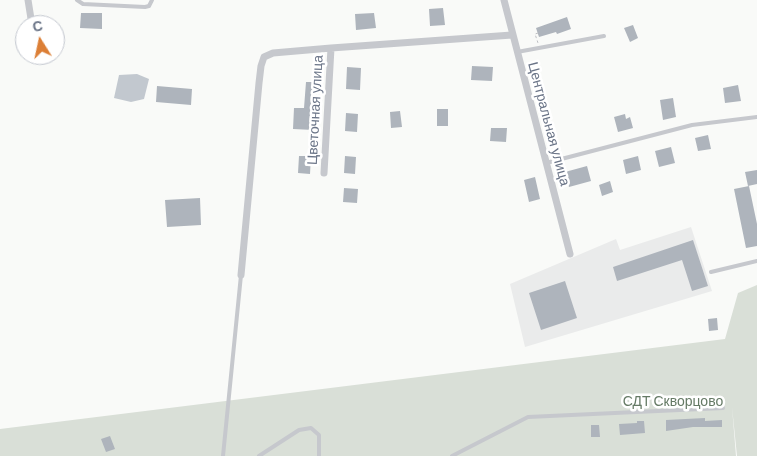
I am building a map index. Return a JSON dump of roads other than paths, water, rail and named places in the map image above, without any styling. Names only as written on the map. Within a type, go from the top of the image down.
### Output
[{"type":"street","points":[[28,0],[30,15]]},
{"type":"street","name":"Центральная улица","points":[[504,0],[570,254]]},
{"type":"street","points":[[241,275],[261,66],[264,58],[274,53],[512,34]]},
{"type":"street","name":"Цветочная улица","points":[[324,173],[331,48]]},
{"type":"lane","points":[[78,0],[83,4],[145,7],[149,6],[152,0]]},
{"type":"lane","points":[[517,52],[604,36]]},
{"type":"lane","points":[[546,163],[692,125],[757,117]]},
{"type":"lane","points":[[711,272],[757,261]]},
{"type":"lane","points":[[223,456],[241,275]]},
{"type":"lane","points":[[452,456],[528,416],[723,408]]},
{"type":"lane","points":[[259,456],[299,430],[311,428],[319,435],[319,456]]},
{"type":"park label","name":"СДТ Скворцово","points":[[673,401]]}]
